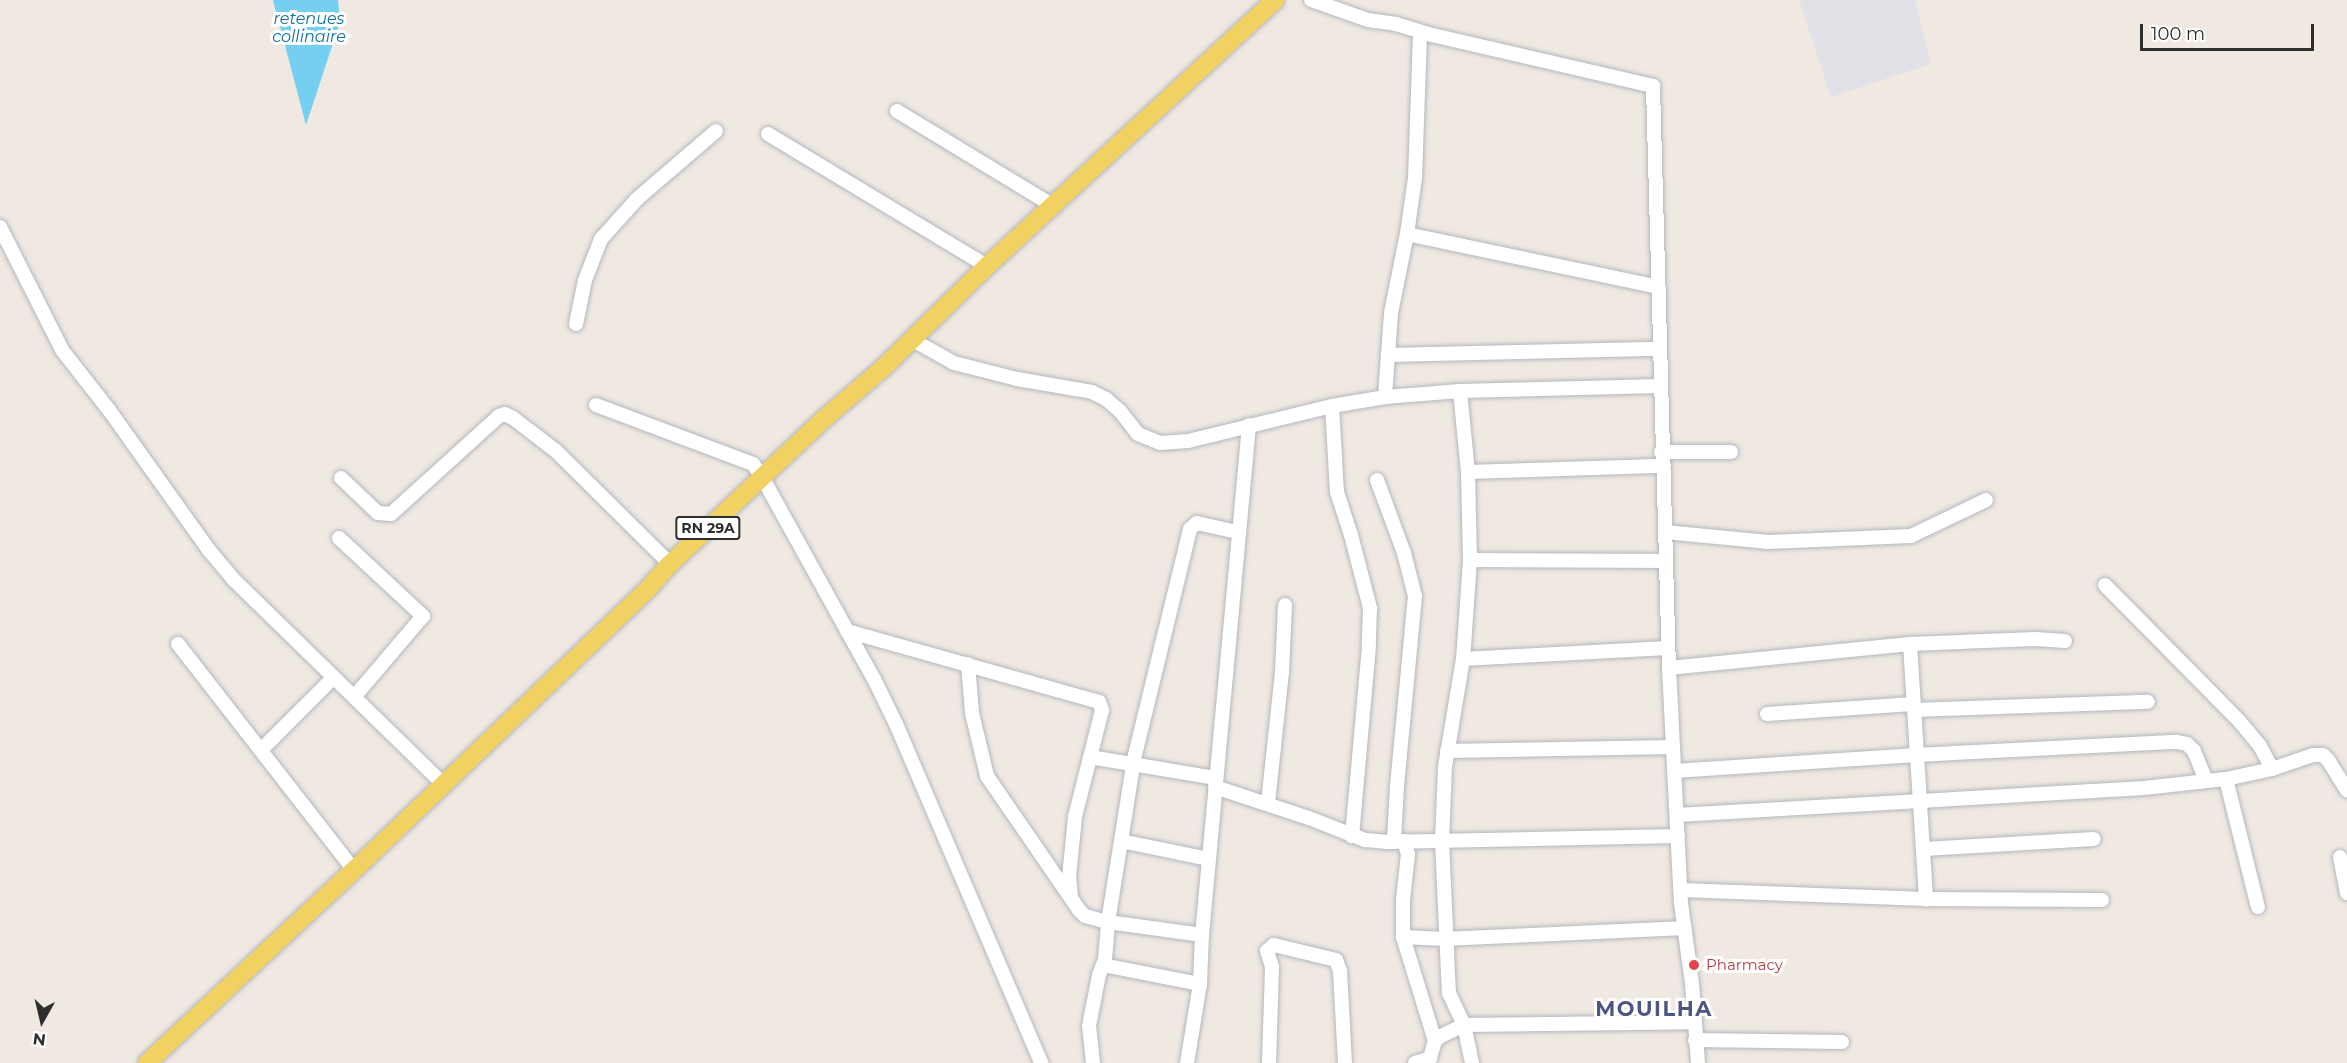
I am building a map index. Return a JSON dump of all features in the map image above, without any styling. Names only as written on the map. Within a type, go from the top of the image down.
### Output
[{"type":"main road","name":"RN 29A","points":[[147,1063],[354,870],[762,477],[883,368],[987,266],[1275,0]]},
{"type":"street","points":[[1311,0],[1368,20],[1396,24],[1420,32],[1653,86],[1668,648],[1681,890],[1698,1063]]},
{"type":"street","points":[[1385,397],[1391,313],[1407,234],[1415,178],[1420,32]]},
{"type":"street","points":[[897,111],[1053,206]]},
{"type":"street","points":[[576,324],[585,280],[600,239],[637,199],[716,131]]},
{"type":"street","points":[[768,134],[987,266]]},
{"type":"street","points":[[0,227],[62,350],[109,410],[208,549],[232,578],[443,784]]},
{"type":"street","points":[[1407,234],[1658,287]]},
{"type":"street","points":[[911,339],[954,363],[1017,379],[1092,392],[1106,399],[1120,411],[1137,434],[1160,443],[1188,441],[1332,406],[1385,397],[1460,391],[1660,386]]},
{"type":"street","points":[[1388,355],[1659,349]]},
{"type":"street","points":[[1460,391],[1468,472],[1470,560],[1463,659],[1448,751],[1442,841],[1449,993],[1464,1025],[1472,1063]]},
{"type":"street","points":[[596,405],[753,464],[762,477],[896,724],[1041,1063]]},
{"type":"street","points":[[1332,406],[1338,499],[1351,535],[1370,608],[1370,646],[1352,836]]},
{"type":"street","points":[[341,478],[378,513],[391,514],[499,416],[505,414],[556,451],[670,564]]},
{"type":"street","points":[[1187,1063],[1200,984],[1202,935],[1237,532],[1249,425]]},
{"type":"street","points":[[1468,472],[1663,459],[1731,452]]},
{"type":"street","points":[[1377,480],[1407,564],[1415,596],[1397,786],[1399,842],[1408,854],[1403,900],[1403,937],[1417,989],[1435,1041],[1433,1055],[1415,1063]]},
{"type":"street","points":[[1665,532],[1769,542],[1911,536],[1986,500]]},
{"type":"street","points":[[1093,1063],[1089,1026],[1098,975],[1103,964],[1133,765],[1190,529],[1197,523],[1237,532]]},
{"type":"street","points":[[339,538],[423,616],[354,697]]},
{"type":"street","points":[[1470,560],[1665,561]]},
{"type":"street","points":[[2105,585],[2240,722],[2260,746],[2272,768]]},
{"type":"street","points":[[1268,803],[1282,672],[1285,605]]},
{"type":"street","points":[[847,631],[1099,702],[1102,710],[1075,817],[1069,877],[1071,897]]},
{"type":"street","points":[[1669,668],[1910,644],[2035,639],[2065,641]]},
{"type":"street","points":[[178,644],[354,870]]},
{"type":"street","points":[[1910,644],[1926,899]]},
{"type":"street","points":[[1463,659],[1668,648]]},
{"type":"street","points":[[968,664],[972,713],[987,776],[1078,910],[1085,916],[1108,922],[1202,935]]},
{"type":"street","points":[[261,750],[334,677]]},
{"type":"street","points":[[1767,714],[1913,707],[2148,702]]},
{"type":"street","points":[[1674,771],[1917,755],[2177,742],[2187,744],[2194,751],[2206,780]]},
{"type":"street","points":[[1448,751],[1673,747]]},
{"type":"street","points":[[1677,815],[2144,788],[2226,779],[2272,768],[2313,754],[2323,755],[2347,791]]},
{"type":"street","points":[[1090,757],[1216,782],[1352,836],[1399,842],[1678,836]]},
{"type":"street","points":[[2226,779],[2258,907]]},
{"type":"street","points":[[1924,849],[2094,839]]},
{"type":"street","points":[[1120,842],[1209,859]]},
{"type":"street","points":[[2340,857],[2347,893]]},
{"type":"street","points":[[1681,890],[1926,899],[2102,900]]},
{"type":"street","points":[[1403,937],[1445,939],[1685,928]]},
{"type":"street","points":[[1269,1063],[1272,967],[1267,951],[1271,945],[1336,960],[1340,970],[1346,1063]]},
{"type":"street","points":[[1103,964],[1200,984]]},
{"type":"street","points":[[1435,1041],[1464,1025],[1694,1022]]},
{"type":"street","points":[[1695,1040],[1842,1042]]},
{"type":"shaded area","points":[[1799,0],[1915,0],[1931,64],[1831,97]]},
{"type":"water","name":"retenues collinaire","points":[[273,0],[338,0],[340,22],[306,125]]},
{"type":"place","name":"Pharmacy","points":[[1694,965]]},
{"type":"district","name":"MOUILHA","points":[[1654,1009]]}]
